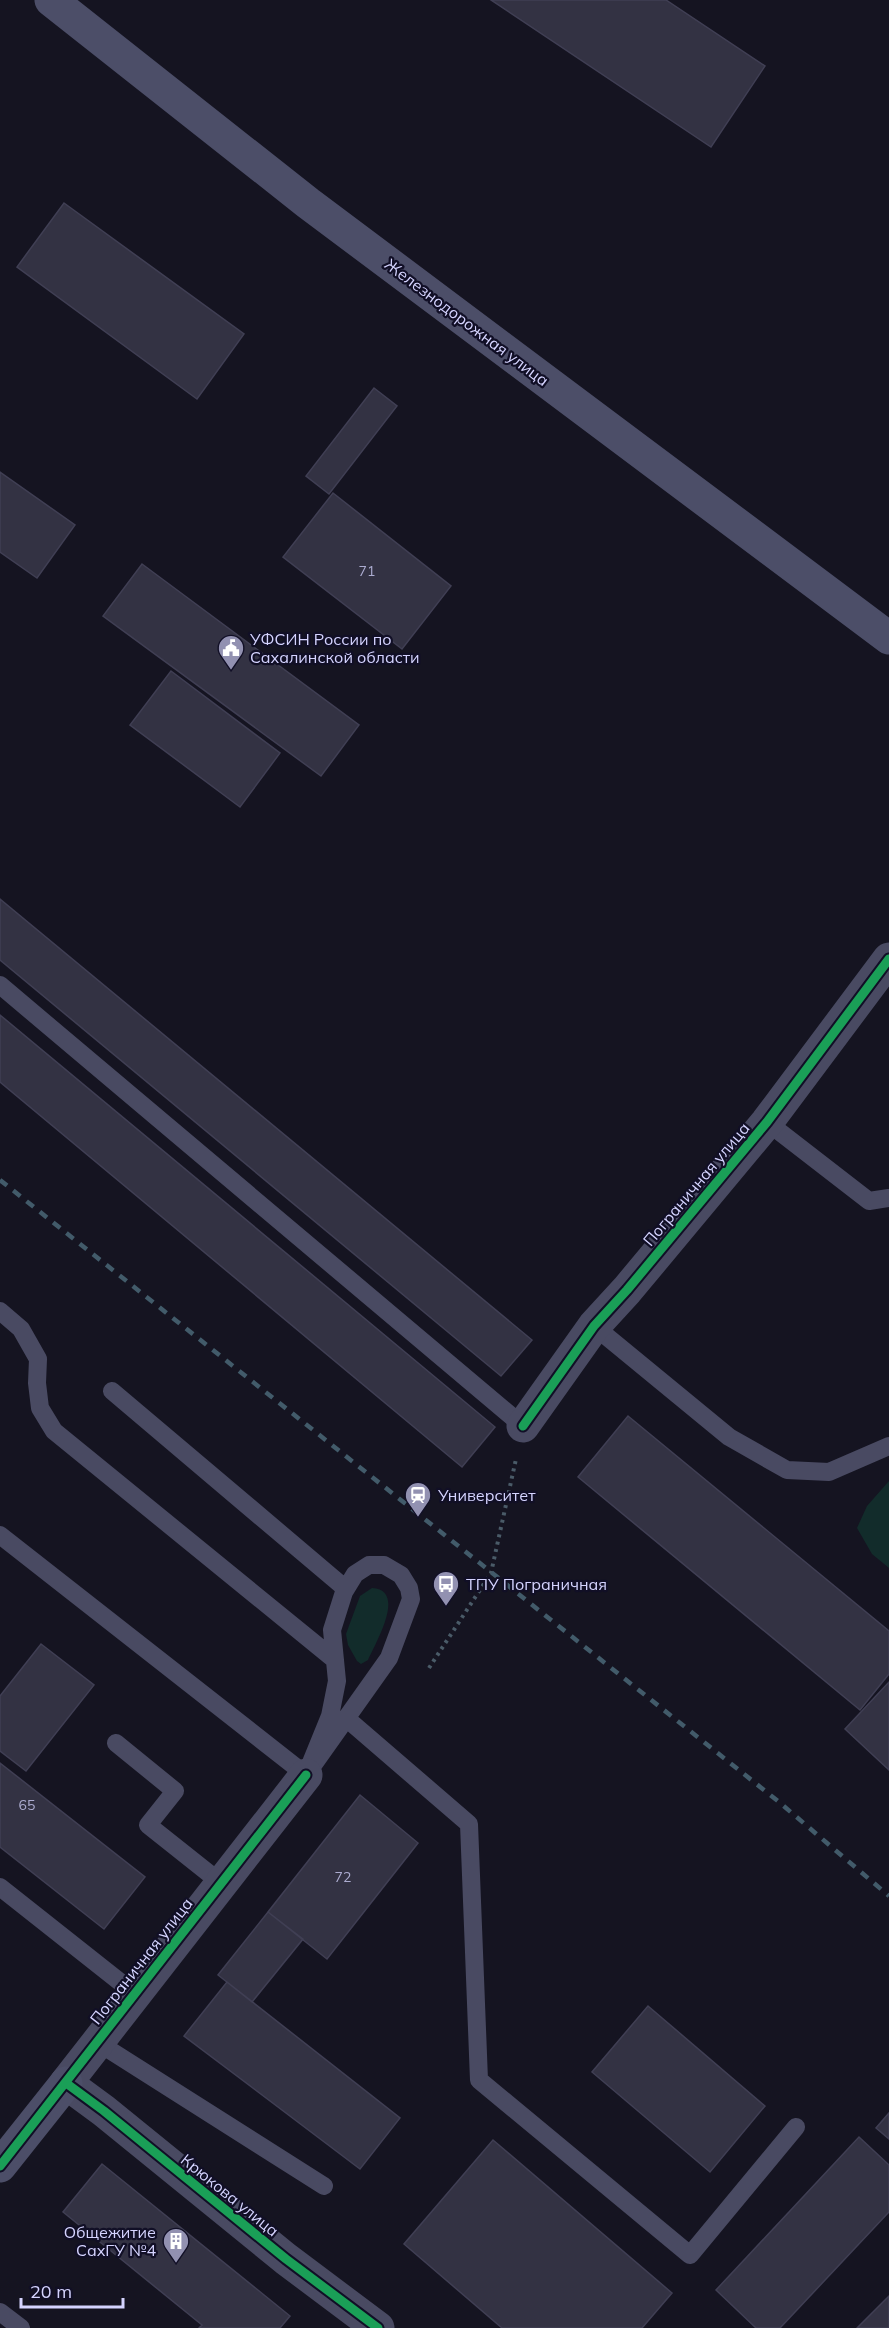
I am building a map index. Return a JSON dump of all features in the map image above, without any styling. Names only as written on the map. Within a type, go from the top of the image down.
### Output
[{"type":"main road","name":"Железнодорожная улица","points":[[51,0],[308,203],[889,638]]},
{"type":"main road","name":"Пограничная улица","points":[[0,2166],[66,2083]]},
{"type":"street","name":"Пограничная улица","points":[[523,1426],[594,1326],[627,1290],[767,1122],[889,959]]},
{"type":"street","name":"Пограничная улица","points":[[66,2083],[306,1775]]},
{"type":"street","name":"Крюкова улица","points":[[66,2083],[104,2111],[286,2259],[378,2328]]},
{"type":"lane","points":[[0,985],[523,1426]]},
{"type":"lane","points":[[767,1122],[869,1201],[889,1198]]},
{"type":"lane","points":[[0,1311],[21,1329],[38,1359],[40,1408],[54,1431],[335,1660]]},
{"type":"lane","points":[[594,1326],[729,1437],[787,1470],[829,1472],[889,1446]]},
{"type":"lane","points":[[112,1391],[346,1589]]},
{"type":"lane","points":[[0,1535],[306,1775]]},
{"type":"lane","points":[[369,1565],[384,1565],[400,1575],[409,1588],[411,1599],[389,1658],[306,1775],[330,1716],[337,1681],[332,1630],[346,1589],[355,1574],[369,1565]]},
{"type":"lane","points":[[346,1718],[469,1824],[479,2080],[690,2255],[796,2127]]},
{"type":"lane","points":[[116,1743],[175,1791],[148,1825],[221,1883]]},
{"type":"lane","points":[[0,1887],[134,1993]]},
{"type":"lane","points":[[97,2042],[324,2186]]},
{"type":"lane","points":[[0,2312],[21,2328]]},
{"type":"path","points":[[429,1668],[491,1573],[523,1426]]},
{"type":"green space","points":[[889,1481],[889,1568],[872,1554],[857,1528],[867,1506]]},
{"type":"green space","points":[[372,1588],[382,1591],[387,1598],[388,1607],[382,1630],[368,1660],[361,1664],[348,1645],[346,1634],[360,1596]]},
{"type":"building","points":[[491,0],[666,0],[765,66],[711,147]]},
{"type":"building","points":[[64,203],[244,334],[197,399],[17,267]]},
{"type":"building","points":[[374,388],[397,406],[329,494],[306,476]]},
{"type":"building","points":[[0,472],[75,525],[37,578],[0,552]]},
{"type":"building","points":[[333,493],[451,586],[402,649],[283,557]]},
{"type":"building","name":"УФСИН России по Сахалинской области","points":[[142,564],[359,725],[321,776],[103,616]]},
{"type":"building","points":[[171,671],[280,753],[240,807],[130,725]]},
{"type":"building","points":[[0,899],[532,1340],[501,1376],[0,960]]},
{"type":"building","points":[[0,1015],[495,1427],[462,1467],[0,1082]]},
{"type":"building","points":[[628,1416],[889,1631],[889,1674],[860,1710],[578,1477]]},
{"type":"building","points":[[41,1644],[94,1685],[26,1771],[0,1751],[0,1696]]},
{"type":"building","points":[[889,1682],[889,1770],[845,1729]]},
{"type":"building","points":[[0,1763],[145,1877],[104,1929],[0,1847]]},
{"type":"building","points":[[360,1795],[418,1843],[327,1959],[268,1912]]},
{"type":"building","points":[[268,1912],[303,1939],[252,2002],[218,1975]]},
{"type":"building","points":[[227,1982],[400,2118],[360,2169],[184,2036]]},
{"type":"building","points":[[648,2006],[765,2106],[710,2172],[592,2072]]},
{"type":"building","points":[[889,2113],[889,2139],[876,2128]]},
{"type":"building","points":[[859,2137],[889,2165],[889,2212],[780,2328],[756,2328],[716,2290]]},
{"type":"building","points":[[493,2140],[672,2293],[642,2328],[502,2328],[404,2244]]},
{"type":"building","name":"Общежитие СахГУ №4","points":[[102,2164],[290,2316],[280,2328],[199,2328],[202,2325],[63,2212]]},
{"type":"building","points":[[889,2296],[889,2328],[857,2328]]},
{"type":"railway","points":[[0,1180],[779,1802],[889,1896]]},
{"type":"cycle path","points":[[523,1426],[594,1326],[627,1290],[767,1122],[889,959]]},
{"type":"cycle path","points":[[0,2166],[306,1775]]},
{"type":"cycle path","points":[[66,2083],[104,2111],[286,2259],[378,2328]]},
{"type":"place","name":"УФСИН России по Сахалинской области","points":[[231,671]]},
{"type":"place","name":"Университет","points":[[418,1518]]},
{"type":"place","name":"ТПУ Пограничная","points":[[446,1607]]},
{"type":"place","name":"Общежитие СахГУ №4","points":[[176,2264]]}]
